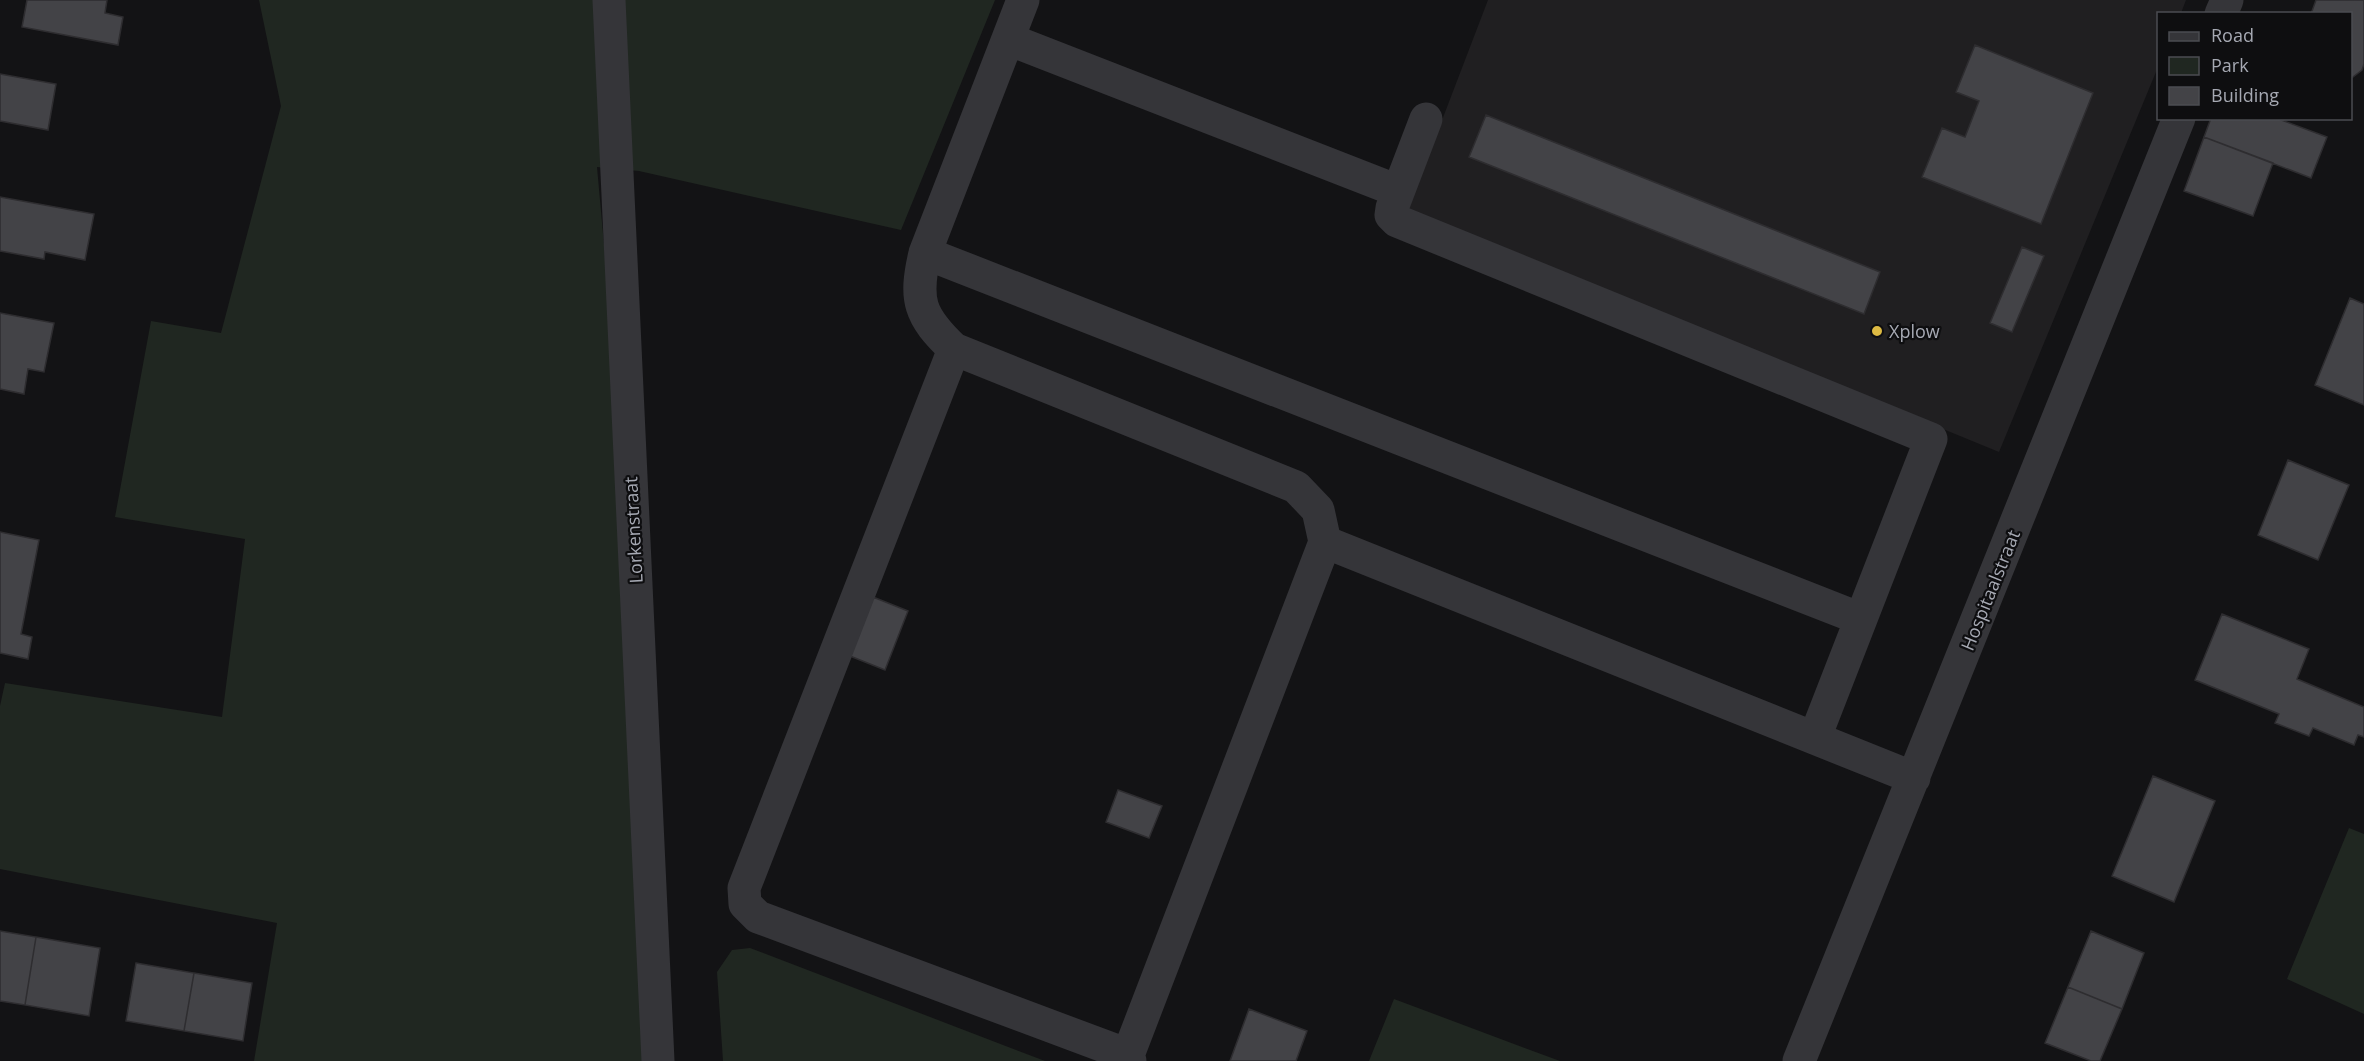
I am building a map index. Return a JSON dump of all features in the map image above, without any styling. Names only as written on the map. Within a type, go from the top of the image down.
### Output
[{"type":"street","name":"Lorkenstraat","points":[[609,0],[658,1061]]},
{"type":"street","points":[[954,349],[744,888],[745,904],[759,917],[1129,1058],[1325,542],[1318,510],[1296,487],[954,349],[936,332],[922,308],[918,281],[925,253],[1023,0]]},
{"type":"street","points":[[1008,39],[1398,191]]},
{"type":"street","points":[[1426,119],[1392,207],[1391,215],[1397,221],[1930,439],[1815,737]]},
{"type":"street","name":"Hospitaalstraat","points":[[1799,1061],[2178,120]]},
{"type":"street","points":[[925,253],[1861,619]]},
{"type":"street","points":[[1325,542],[1914,778]]},
{"type":"shaded area","name":"Xplow","points":[[1488,0],[2186,0],[2181,12],[2157,12],[2157,69],[1999,452],[1408,209]]},
{"type":"green space","points":[[259,0],[995,0],[901,230],[639,171],[597,167],[618,400],[644,1061],[254,1061],[277,923],[0,869],[0,706],[5,683],[222,717],[245,539],[115,517],[151,321],[221,333],[281,106]]},
{"type":"green space","points":[[2349,828],[2364,834],[2364,1014],[2287,979]]},
{"type":"green space","points":[[750,948],[1045,1061],[723,1061],[717,972],[732,950]]},
{"type":"green space","points":[[1394,999],[1541,1054],[1560,1061],[1369,1061]]},
{"type":"building","points":[[27,0],[107,0],[105,13],[123,17],[118,45],[22,27]]},
{"type":"building","points":[[2316,0],[2364,0],[2364,64],[2362,70],[2353,77],[2352,12],[2312,12]]},
{"type":"building","points":[[1975,45],[2093,93],[2041,224],[1922,177],[1942,128],[1965,137],[1979,101],[1956,92]]},
{"type":"building","points":[[0,74],[56,84],[48,130],[0,121]]},
{"type":"building","points":[[1486,115],[1880,272],[1864,314],[1469,157]]},
{"type":"building","points":[[2210,120],[2281,120],[2327,137],[2311,178],[2204,137]]},
{"type":"building","points":[[2204,137],[2273,163],[2253,216],[2184,191]]},
{"type":"building","points":[[0,197],[94,214],[85,260],[45,252],[44,259],[0,251]]},
{"type":"building","points":[[2022,247],[2044,256],[2012,332],[1990,323]]},
{"type":"building","points":[[2350,298],[2364,304],[2364,405],[2315,385]]},
{"type":"building","points":[[0,313],[54,323],[44,372],[28,369],[24,394],[0,389]]},
{"type":"building","points":[[2288,460],[2349,485],[2318,560],[2258,535]]},
{"type":"building","points":[[0,532],[39,540],[21,634],[32,637],[28,659],[0,653]]},
{"type":"building","points":[[873,597],[908,611],[885,670],[850,656]]},
{"type":"building","points":[[2222,614],[2309,649],[2297,679],[2364,707],[2364,737],[2358,735],[2354,745],[2313,728],[2309,736],[2275,723],[2279,714],[2195,680]]},
{"type":"building","points":[[2153,776],[2215,801],[2174,902],[2112,876]]},
{"type":"building","points":[[1118,790],[1162,806],[1149,838],[1106,822]]},
{"type":"building","points":[[0,931],[36,937],[25,1005],[0,1001]]},
{"type":"building","points":[[2091,931],[2144,953],[2122,1009],[2068,987]]},
{"type":"building","points":[[36,937],[100,948],[89,1016],[25,1005]]},
{"type":"building","points":[[136,963],[194,973],[184,1031],[126,1021]]},
{"type":"building","points":[[194,973],[252,983],[243,1041],[184,1031]]},
{"type":"building","points":[[2068,987],[2122,1009],[2100,1061],[2091,1061],[2045,1043]]},
{"type":"building","points":[[1249,1009],[1307,1031],[1296,1061],[1230,1061]]},
{"type":"place","name":"Xplow","points":[[1877,331]]}]
